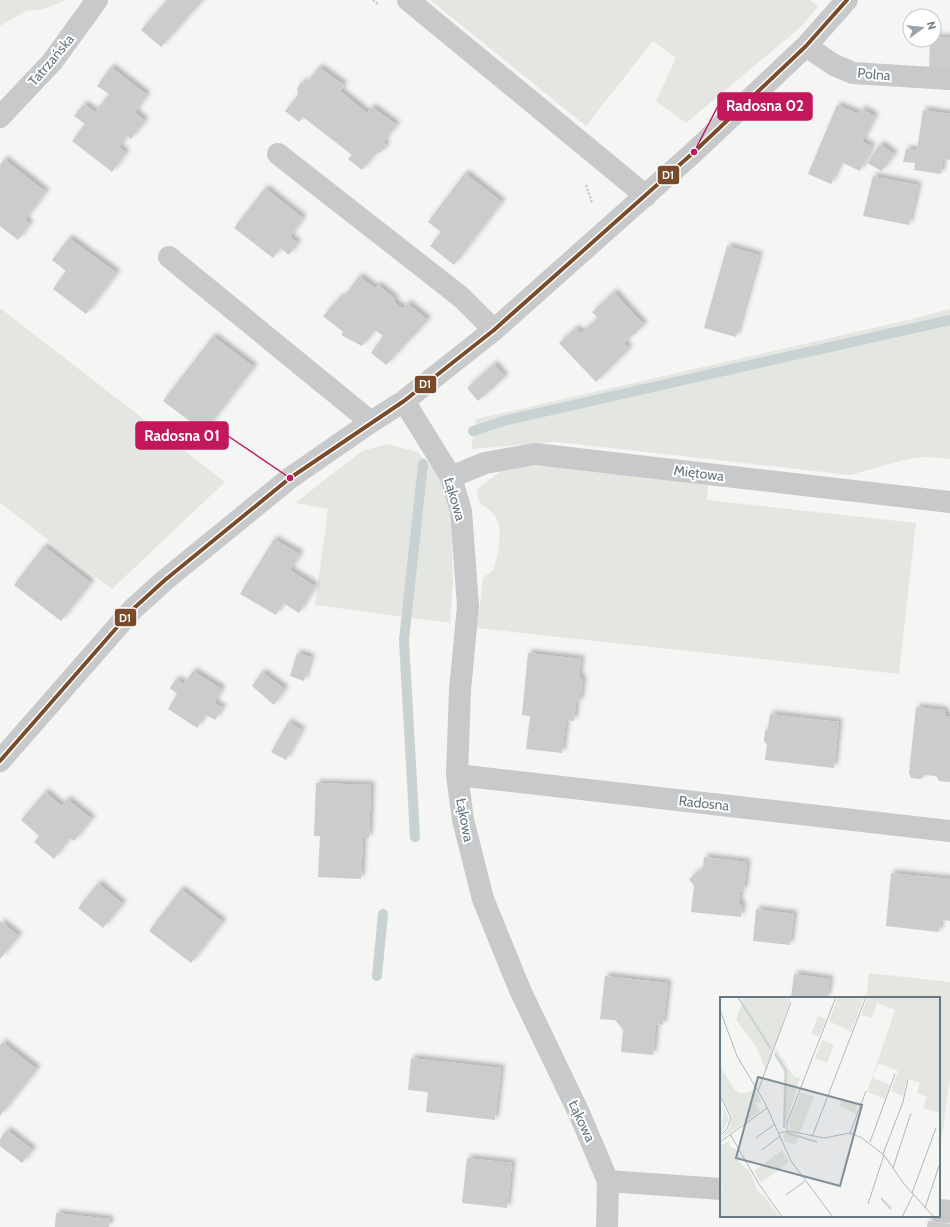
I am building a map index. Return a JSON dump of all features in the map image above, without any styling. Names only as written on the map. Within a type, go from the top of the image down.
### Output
[{"type":"street","name":"Tatrzańska","points":[[0,117],[52,62],[97,0]]},
{"type":"street","points":[[408,0],[646,196]]},
{"type":"street","points":[[0,761],[133,609],[165,580],[290,478],[404,401],[494,330],[646,196],[806,46],[848,0]]},
{"type":"street","name":"Polna","points":[[806,46],[834,65],[853,73],[950,79]]},
{"type":"street","points":[[278,154],[461,297],[494,330]]},
{"type":"street","points":[[169,257],[371,422]]},
{"type":"street","name":"Łąkowa","points":[[404,401],[451,477],[461,511],[468,606],[460,690],[457,775],[463,820],[482,899],[520,990],[579,1113],[608,1181],[607,1227]]},
{"type":"street","name":"Miętowa","points":[[451,477],[485,463],[536,454],[950,502]]},
{"type":"street","name":"Radosna","points":[[457,775],[950,831]]},
{"type":"street","points":[[608,1181],[720,1189]]},
{"type":"street","points":[[940,1210],[950,1212]]},
{"type":"shaded area","points":[[0,0],[67,0],[43,9],[26,11],[0,26]]},
{"type":"shaded area","points":[[430,0],[810,0],[818,6],[802,26],[686,123],[656,101],[676,58],[653,41],[586,126]]},
{"type":"shaded area","points":[[0,308],[225,482],[112,589],[0,503]]},
{"type":"shaded area","points":[[950,309],[950,459],[927,457],[908,459],[850,475],[557,442],[471,449],[476,419],[904,321]]},
{"type":"shaded area","points":[[388,444],[417,452],[440,475],[451,515],[453,583],[450,623],[315,605],[328,509],[295,503],[362,451]]},
{"type":"shaded area","points":[[533,466],[562,466],[708,485],[707,500],[916,523],[899,674],[477,628],[483,578],[494,569],[499,535],[498,521],[492,512],[480,502],[477,494],[478,488],[504,469]]},
{"type":"shaded area","points":[[869,973],[950,982],[950,1079],[940,1150],[940,997],[866,997]]},
{"type":"building","points":[[167,0],[203,0],[161,47],[141,30]]},
{"type":"building","points":[[942,38],[950,38],[950,68],[929,67],[930,48],[942,48]]},
{"type":"building","points":[[111,67],[147,95],[135,112],[145,121],[131,139],[127,136],[119,147],[126,153],[112,172],[72,141],[85,124],[74,116],[84,104],[95,112],[109,94],[97,86]]},
{"type":"building","points":[[319,67],[344,85],[340,91],[367,113],[372,107],[397,125],[384,141],[386,147],[381,152],[375,154],[362,170],[348,159],[352,155],[303,117],[299,122],[285,111],[298,95],[297,88],[301,83],[307,82]]},
{"type":"building","points":[[837,105],[859,114],[862,109],[875,116],[862,142],[872,146],[860,171],[841,162],[831,184],[808,174]]},
{"type":"building","points":[[923,110],[950,114],[950,160],[943,159],[941,174],[914,170],[915,163],[903,162],[906,149],[917,150]]},
{"type":"building","points":[[880,144],[894,154],[882,171],[867,163]]},
{"type":"building","points":[[4,159],[46,192],[25,220],[30,224],[18,240],[0,226],[0,165]]},
{"type":"building","points":[[465,173],[502,202],[454,265],[430,246],[441,232],[428,222]]},
{"type":"building","points":[[873,176],[918,185],[909,225],[863,216]]},
{"type":"building","points":[[265,188],[303,218],[290,237],[298,243],[289,255],[280,248],[273,258],[234,228]]},
{"type":"building","points":[[69,238],[117,273],[86,314],[53,289],[66,271],[52,260]]},
{"type":"building","points":[[727,246],[759,255],[736,337],[704,328]]},
{"type":"building","points":[[359,276],[375,288],[378,285],[395,299],[394,302],[403,309],[407,303],[428,320],[386,365],[371,353],[383,336],[375,330],[362,346],[341,335],[343,332],[323,316],[340,297],[343,298]]},
{"type":"building","points":[[614,292],[644,325],[624,343],[629,349],[596,382],[559,343],[576,328],[581,333],[598,318],[592,312]]},
{"type":"building","points":[[213,336],[254,367],[204,432],[163,401]]},
{"type":"building","points":[[494,364],[505,377],[478,401],[467,388]]},
{"type":"building","points":[[274,539],[300,554],[290,570],[315,586],[299,613],[283,603],[276,615],[240,594]]},
{"type":"building","points":[[44,546],[91,583],[61,621],[14,585]]},
{"type":"building","points":[[297,653],[311,657],[304,681],[290,676]]},
{"type":"building","points":[[528,653],[581,659],[579,676],[583,680],[580,701],[576,703],[574,721],[566,720],[562,753],[526,749],[530,716],[522,715]]},
{"type":"building","points":[[193,671],[222,689],[214,703],[223,708],[215,720],[206,715],[197,728],[168,709],[177,694],[170,688],[176,679],[184,684]]},
{"type":"building","points":[[262,672],[285,689],[274,705],[252,686]]},
{"type":"building","points":[[916,707],[944,710],[946,716],[950,716],[950,782],[939,781],[936,776],[925,775],[921,779],[911,778],[909,773]]},
{"type":"building","points":[[770,714],[839,722],[834,768],[765,760],[767,745],[764,741],[765,731],[768,728]]},
{"type":"building","points":[[288,722],[302,730],[286,760],[271,752]]},
{"type":"building","points":[[316,783],[371,785],[369,838],[363,838],[361,879],[318,877],[320,836],[314,836]]},
{"type":"building","points":[[45,792],[62,806],[67,799],[92,819],[74,841],[70,838],[54,859],[34,842],[39,836],[21,820]]},
{"type":"building","points":[[704,857],[747,862],[744,890],[740,892],[739,904],[742,904],[741,917],[691,912],[694,886],[689,879],[703,868]]},
{"type":"building","points":[[891,873],[950,879],[950,921],[941,920],[939,932],[886,926]]},
{"type":"building","points":[[98,883],[123,904],[103,928],[78,908]]},
{"type":"building","points":[[181,889],[223,922],[191,963],[149,931]]},
{"type":"building","points":[[756,909],[794,914],[790,945],[753,941]]},
{"type":"building","points":[[0,921],[19,936],[0,959]]},
{"type":"building","points":[[794,974],[830,979],[827,997],[791,997]]},
{"type":"building","points":[[605,976],[668,983],[663,1025],[656,1024],[653,1055],[621,1052],[623,1030],[615,1020],[600,1019]]},
{"type":"building","points":[[2,1042],[37,1069],[0,1116],[0,1045]]},
{"type":"building","points":[[411,1058],[501,1068],[495,1120],[426,1112],[428,1092],[408,1090]]},
{"type":"building","points":[[7,1130],[33,1150],[22,1163],[0,1146],[0,1139]]},
{"type":"building","points":[[467,1158],[512,1163],[507,1208],[462,1203]]},
{"type":"building","points":[[56,1213],[110,1219],[109,1227],[55,1227]]},
{"type":"building","points":[[928,1221],[950,1224],[950,1227],[927,1227]]},
{"type":"waterway","points":[[473,431],[507,420],[950,320]]},
{"type":"waterway","points":[[415,837],[404,640],[423,464]]},
{"type":"waterway","points":[[377,976],[383,914]]},
{"type":"transit line","name":"D1","points":[[0,761],[133,609],[165,580],[290,478],[404,401],[494,330],[694,152],[806,46],[847,0]]},
{"type":"place","name":"Radosna 02","points":[[694,152]]},
{"type":"place","name":"Radosna 01","points":[[290,478]]}]
